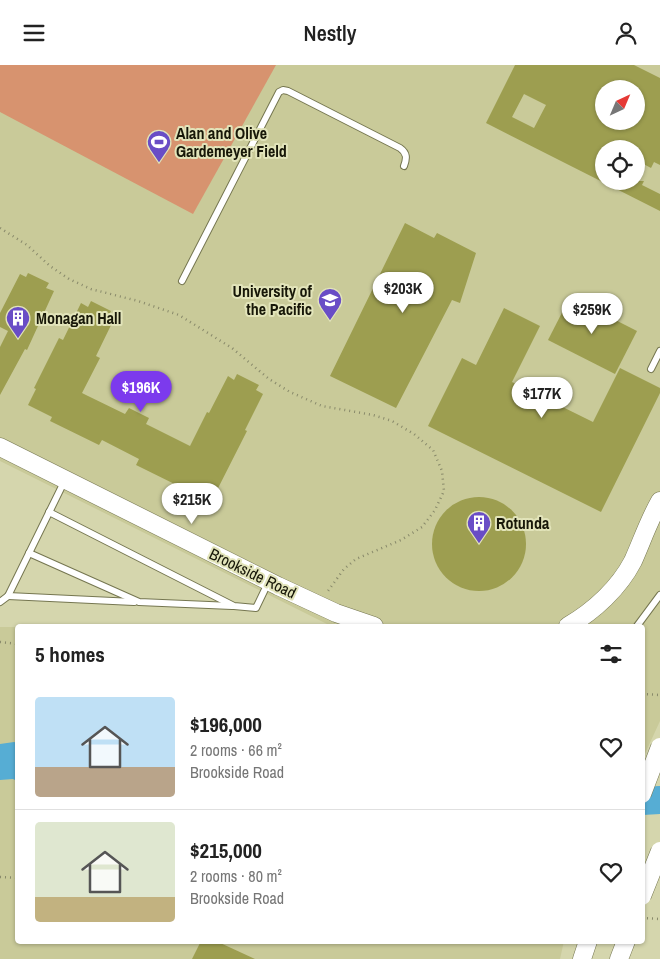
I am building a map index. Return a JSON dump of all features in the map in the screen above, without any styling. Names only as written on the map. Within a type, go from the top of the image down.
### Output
[{"type":"street","name":"Brookside Road","points":[[0,447],[321,606],[369,624]]},
{"type":"street","points":[[573,624],[600,603],[623,577],[632,562],[660,501]]},
{"type":"street","points":[[645,786],[660,747]]},
{"type":"street","points":[[645,888],[660,851]]},
{"type":"street","points":[[582,959],[587,944]]},
{"type":"street","points":[[619,959],[625,944]]},
{"type":"lane","points":[[182,281],[279,91],[288,91],[400,148],[405,152],[406,156],[404,166]]},
{"type":"lane","points":[[651,369],[660,351]]},
{"type":"lane","points":[[0,602],[8,596],[65,479]]},
{"type":"lane","points":[[49,512],[234,606]]},
{"type":"lane","points":[[29,553],[139,602]]},
{"type":"lane","points":[[8,596],[256,608],[269,581]]},
{"type":"lane","points":[[638,624],[660,595]]},
{"type":"path","points":[[0,228],[26,245],[50,267],[69,279],[91,289],[138,301],[179,315],[232,349],[269,379],[290,392],[322,406],[373,415],[392,421],[414,434],[433,450],[442,471],[444,491],[436,510],[422,527],[401,540],[356,559],[344,569],[333,582],[321,606]]},
{"type":"path","points":[[0,642],[15,644]]},
{"type":"path","points":[[645,694],[660,695]]},
{"type":"path","points":[[0,877],[15,878]]},
{"type":"path","points":[[645,918],[660,919]]},
{"type":"shaded area","name":"University of the Pacific","points":[[0,65],[660,65],[660,721],[645,754],[645,624],[327,624],[0,461]]},
{"type":"shaded area","name":"Alan and Olive Gardemeyer Field","points":[[0,65],[276,65],[193,214],[0,112]]},
{"type":"shaded area","points":[[0,627],[15,627],[15,944],[563,944],[560,959],[0,959]]},
{"type":"water","points":[[15,742],[15,780],[0,780],[0,744]]},
{"type":"building","points":[[515,65],[634,65],[660,78],[660,165],[654,162],[651,168],[645,165],[645,140],[595,140],[595,178],[486,123]],"holes":[[[524,94],[546,105],[534,128],[512,117]]]},
{"type":"building","points":[[645,186],[660,194],[660,211],[618,190],[645,190]]},
{"type":"building","points":[[405,223],[434,238],[437,233],[476,253],[460,303],[452,300],[396,408],[330,376]]},
{"type":"building","name":"Monagan Hall","points":[[28,273],[49,283],[46,288],[54,291],[27,350],[25,349],[0,395],[0,347],[8,331],[0,327],[0,313],[20,274],[26,277]]},
{"type":"building","points":[[570,297],[637,331],[615,374],[548,340]]},
{"type":"building","points":[[91,301],[111,311],[108,317],[114,319],[96,356],[100,358],[82,393],[88,396],[125,414],[129,408],[149,418],[146,424],[190,446],[228,376],[234,380],[237,374],[259,385],[256,390],[263,394],[245,430],[247,431],[211,502],[136,465],[139,459],[102,440],[99,445],[50,421],[52,417],[28,405],[36,389],[34,388],[59,338],[63,340],[81,303],[88,307]]},
{"type":"building","points":[[504,308],[540,326],[512,382],[593,422],[620,368],[660,388],[660,393],[601,512],[428,426],[462,358],[476,365]]},
{"type":"building","name":"Rotunda","points":[[479,497],[497,501],[512,511],[522,526],[526,544],[522,562],[512,577],[497,587],[479,591],[461,587],[446,577],[436,562],[432,544],[436,526],[446,511],[461,501]]},
{"type":"building","points":[[200,944],[222,944],[255,959],[192,959]]},
{"type":"waterway","points":[[645,801],[660,800]]},
{"type":"place","name":"Alan and Olive Gardemeyer Field","points":[[159,163]]},
{"type":"place","name":"University of the Pacific","points":[[330,321]]},
{"type":"place","name":"Monagan Hall","points":[[18,339]]},
{"type":"place","name":"Rotunda","points":[[479,544]]}]
